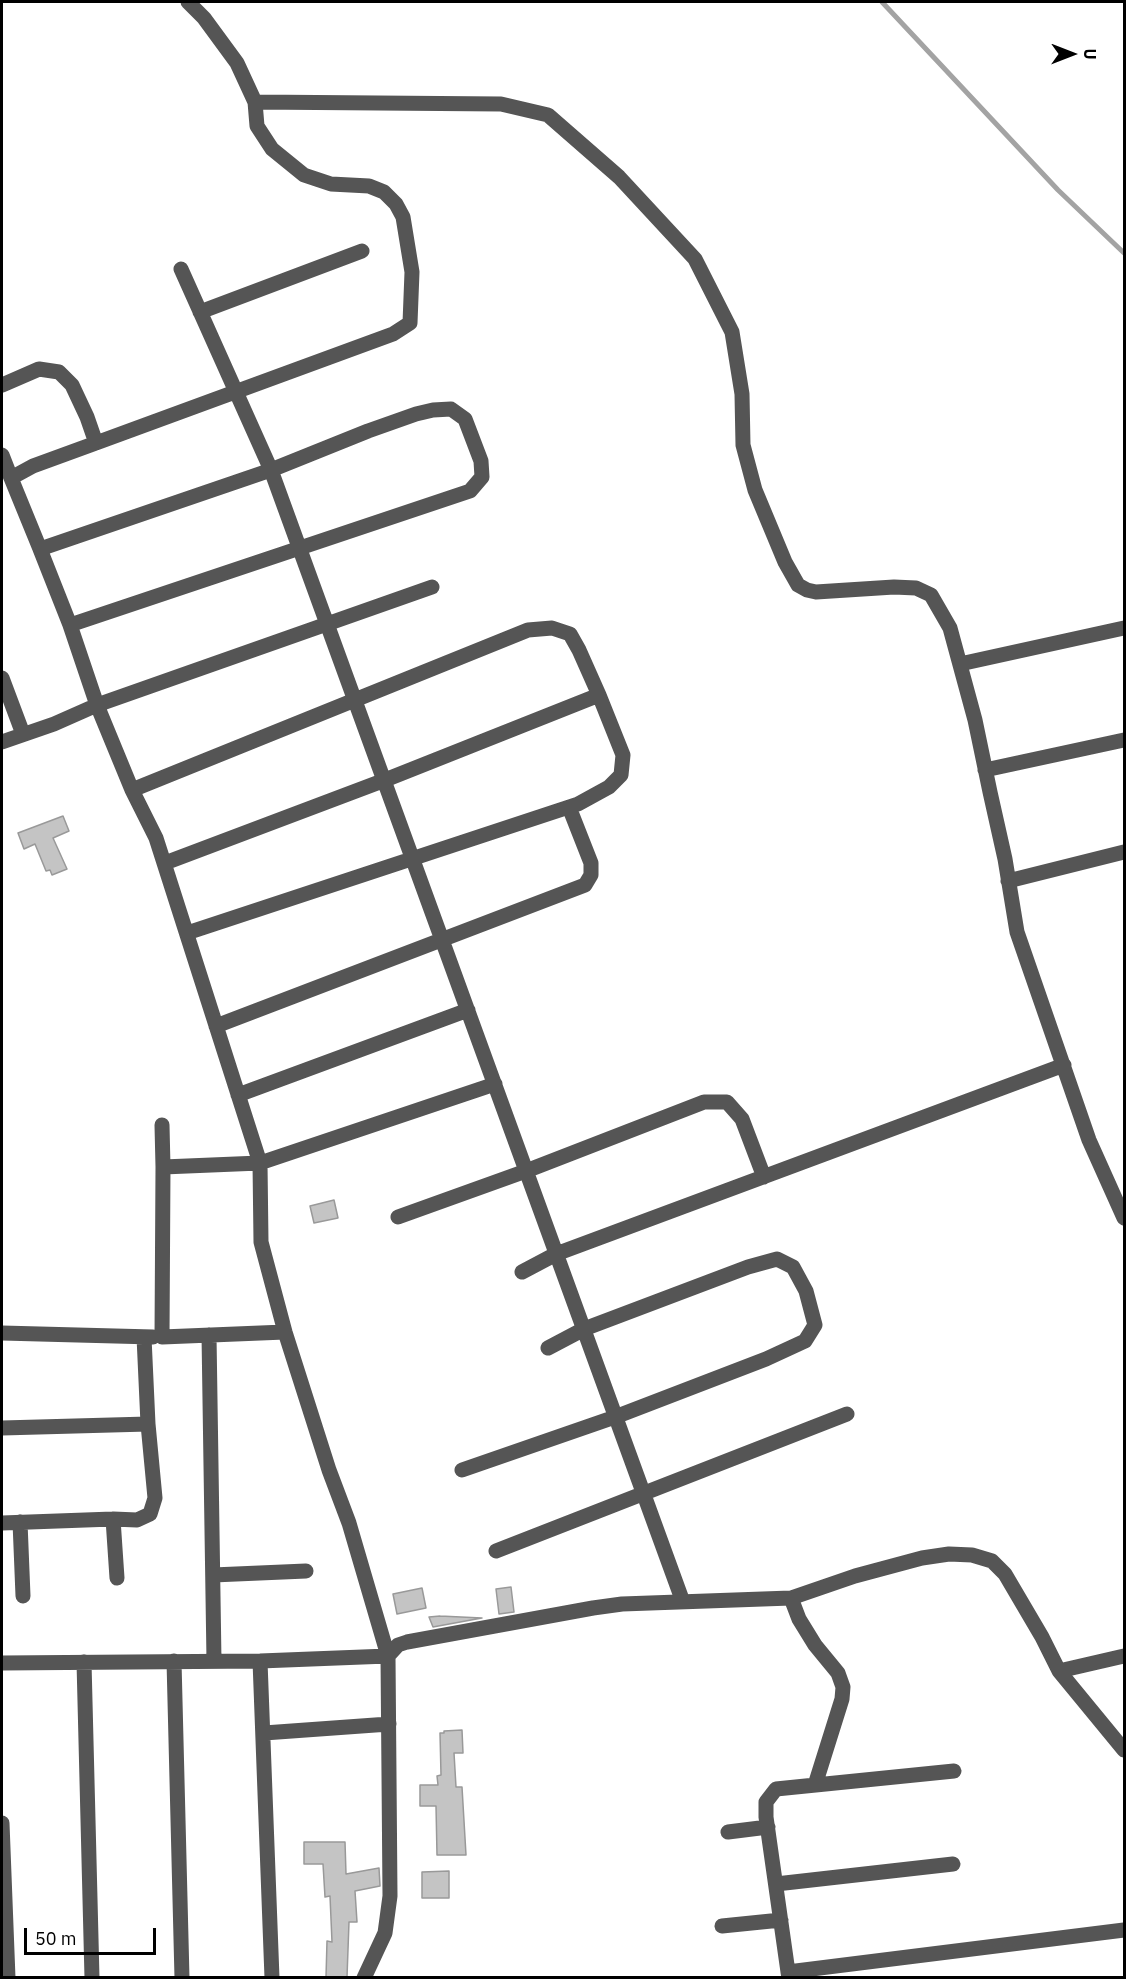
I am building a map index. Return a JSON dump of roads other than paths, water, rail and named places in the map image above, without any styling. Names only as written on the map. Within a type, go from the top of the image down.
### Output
[{"type":"street","points":[[11,478],[33,466],[393,334],[410,323],[412,272],[403,217],[396,204],[384,192],[369,186],[331,184],[304,175],[272,149],[257,126],[255,102],[237,63],[204,18],[188,2]]},
{"type":"street","points":[[255,102],[501,104],[548,115],[619,177],[695,259],[732,332],[742,394],[743,445],[755,490],[784,562],[798,585],[816,592],[894,587],[916,588],[931,595],[950,628],[985,770],[1017,932],[1089,1140],[1125,1218]]},
{"type":"street","points":[[200,312],[362,251]]},
{"type":"street","points":[[181,269],[271,470],[682,1602]]},
{"type":"street","points":[[2,385],[39,369],[59,372],[72,385],[96,443]]},
{"type":"street","points":[[40,549],[271,470],[368,431],[433,410],[451,409],[465,419],[475,444],[481,460],[482,477],[470,491],[70,625]]},
{"type":"street","points":[[2,455],[70,625],[98,705],[132,790],[156,838],[165,863],[260,1163],[261,1242],[285,1332],[329,1470],[349,1523],[388,1656],[389,1912],[385,1933],[364,1977]]},
{"type":"street","points":[[2,742],[54,724],[98,705],[432,587]]},
{"type":"street","points":[[132,790],[528,630],[552,627],[570,634],[579,650],[623,755],[621,775],[609,787],[568,807],[187,933]]},
{"type":"street","points":[[960,664],[1125,628]]},
{"type":"street","points":[[2,678],[23,734]]},
{"type":"street","points":[[165,863],[385,780],[599,695]]},
{"type":"street","points":[[985,770],[1125,740]]},
{"type":"street","points":[[216,1026],[585,885],[591,875],[591,863],[568,807]]},
{"type":"street","points":[[1008,881],[1125,852]]},
{"type":"street","points":[[238,1095],[468,1010]]},
{"type":"street","points":[[522,1272],[556,1254],[1064,1065]]},
{"type":"street","points":[[163,1167],[260,1163],[495,1083]]},
{"type":"street","points":[[398,1217],[526,1171],[704,1102],[727,1102],[742,1119],[764,1177]]},
{"type":"street","points":[[162,1125],[162,1337]]},
{"type":"street","points":[[462,1470],[615,1417],[766,1359],[805,1341],[815,1325],[806,1291],[793,1267],[777,1259],[748,1267],[584,1329],[548,1348]]},
{"type":"street","points":[[2,1333],[162,1337],[285,1332]]},
{"type":"street","points":[[209,1335],[214,1661]]},
{"type":"street","points":[[2,1523],[137,1520],[150,1514],[155,1498],[148,1424],[144,1337]]},
{"type":"street","points":[[496,1551],[847,1414]]},
{"type":"street","points":[[2,1428],[148,1424]]},
{"type":"street","points":[[113,1519],[117,1578]]},
{"type":"street","points":[[20,1522],[23,1596]]},
{"type":"street","points":[[2,1663],[260,1661],[388,1656],[398,1645],[407,1642],[593,1608],[791,1598],[855,1576],[922,1558],[949,1554],[972,1555],[992,1561],[1005,1574],[1059,1671],[1125,1750]]},
{"type":"street","points":[[213,1575],[306,1571]]},
{"type":"street","points":[[791,1598],[815,1645],[838,1673],[843,1687],[842,1699],[815,1785]]},
{"type":"street","points":[[1059,1671],[1125,1656]]},
{"type":"street","points":[[174,1661],[182,1977]]},
{"type":"street","points":[[260,1661],[272,1977]]},
{"type":"street","points":[[84,1662],[92,1977]]},
{"type":"street","points":[[264,1732],[389,1724]]},
{"type":"street","points":[[954,1771],[776,1789],[766,1802],[788,1975],[1125,1930]]},
{"type":"street","points":[[2,1822],[9,1977]]},
{"type":"street","points":[[728,1832],[768,1827]]},
{"type":"street","points":[[776,1884],[953,1864]]},
{"type":"street","points":[[722,1926],[781,1920]]},
{"type":"waterway","points":[[882,2],[1058,190],[1124,253]]}]
